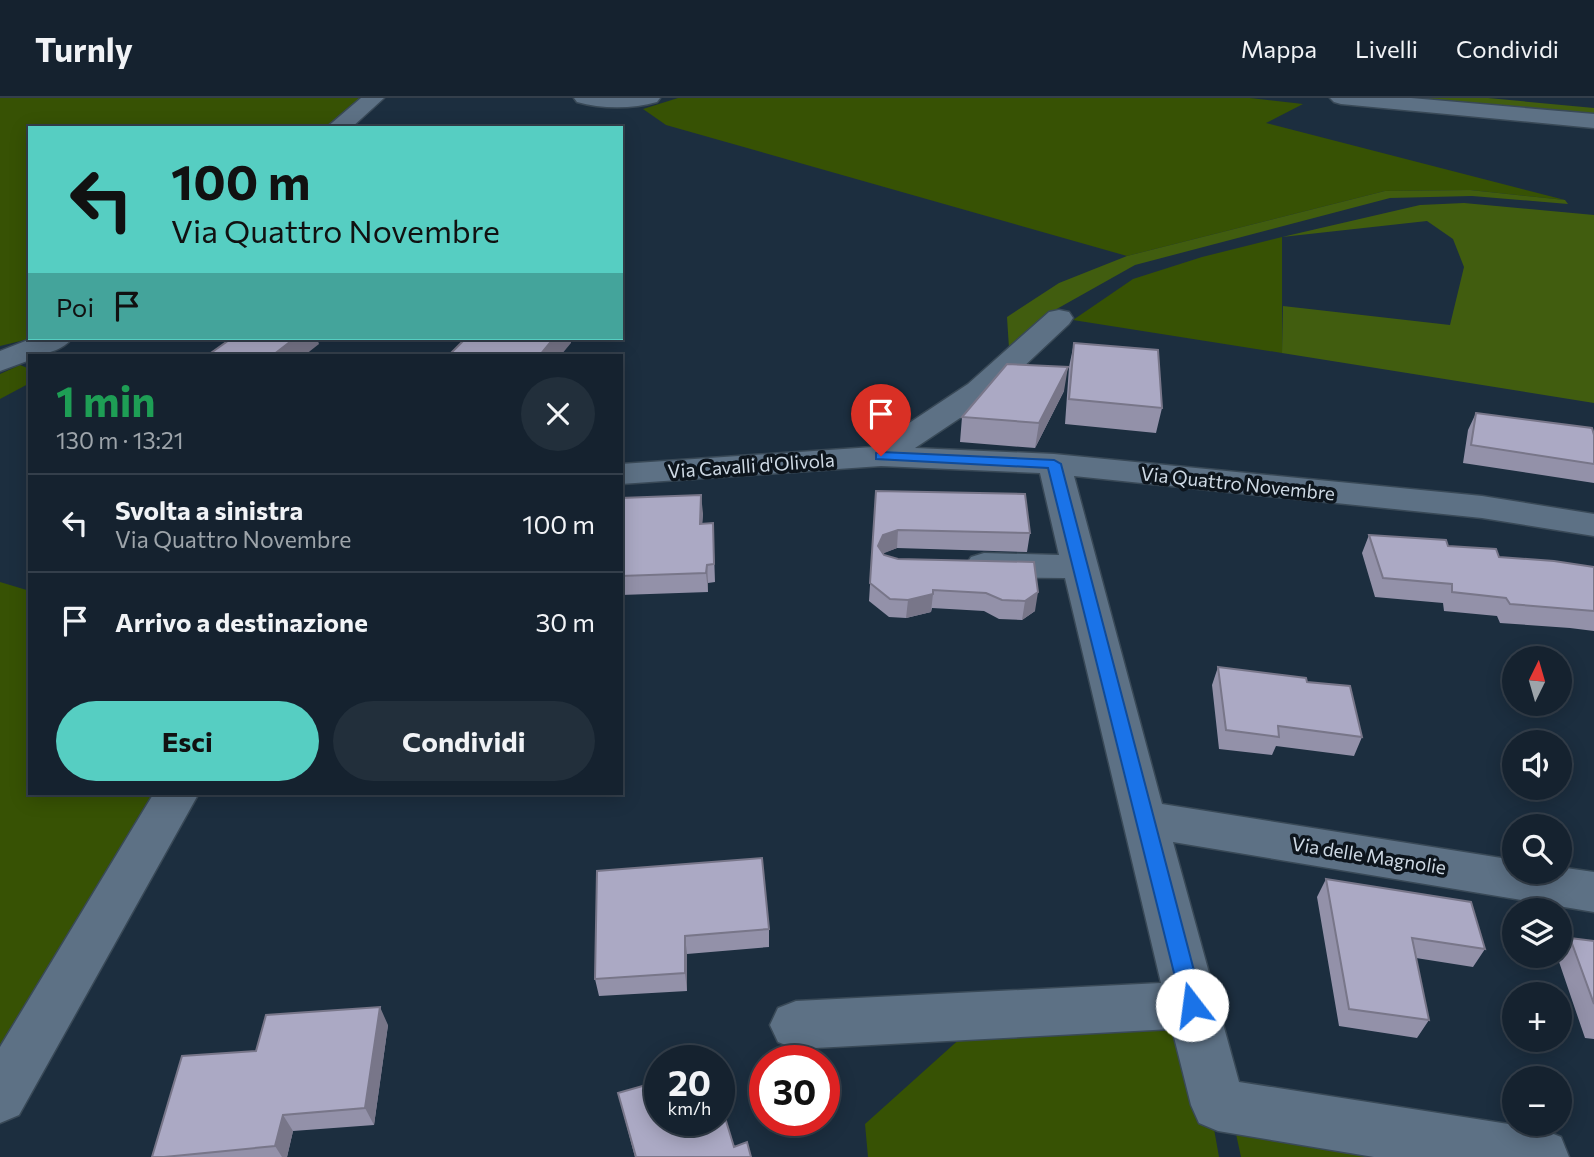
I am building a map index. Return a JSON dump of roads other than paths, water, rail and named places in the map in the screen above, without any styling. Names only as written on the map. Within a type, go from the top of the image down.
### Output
[{"type":"street","points":[[339,126],[374,98]]},
{"type":"street","points":[[584,98],[650,98]]},
{"type":"street","points":[[1341,98],[1594,121]]},
{"type":"street","points":[[881,456],[979,391],[1059,318]]},
{"type":"street","points":[[10,359],[53,340]]},
{"type":"street","name":"Via Quattro Novembre","points":[[881,456],[1054,464],[1482,506],[1594,525]]},
{"type":"street","name":"Via Cavalli d'Olivola","points":[[623,474],[881,456]]},
{"type":"street","points":[[1054,464],[1218,1105],[1541,1157]]},
{"type":"street","points":[[949,564],[1080,567]]},
{"type":"street","points":[[0,1097],[176,795]]},
{"type":"street","name":"Via delle Magnolie","points":[[1143,819],[1594,892]]},
{"type":"street","points":[[796,1025],[1192,1005]]}]
